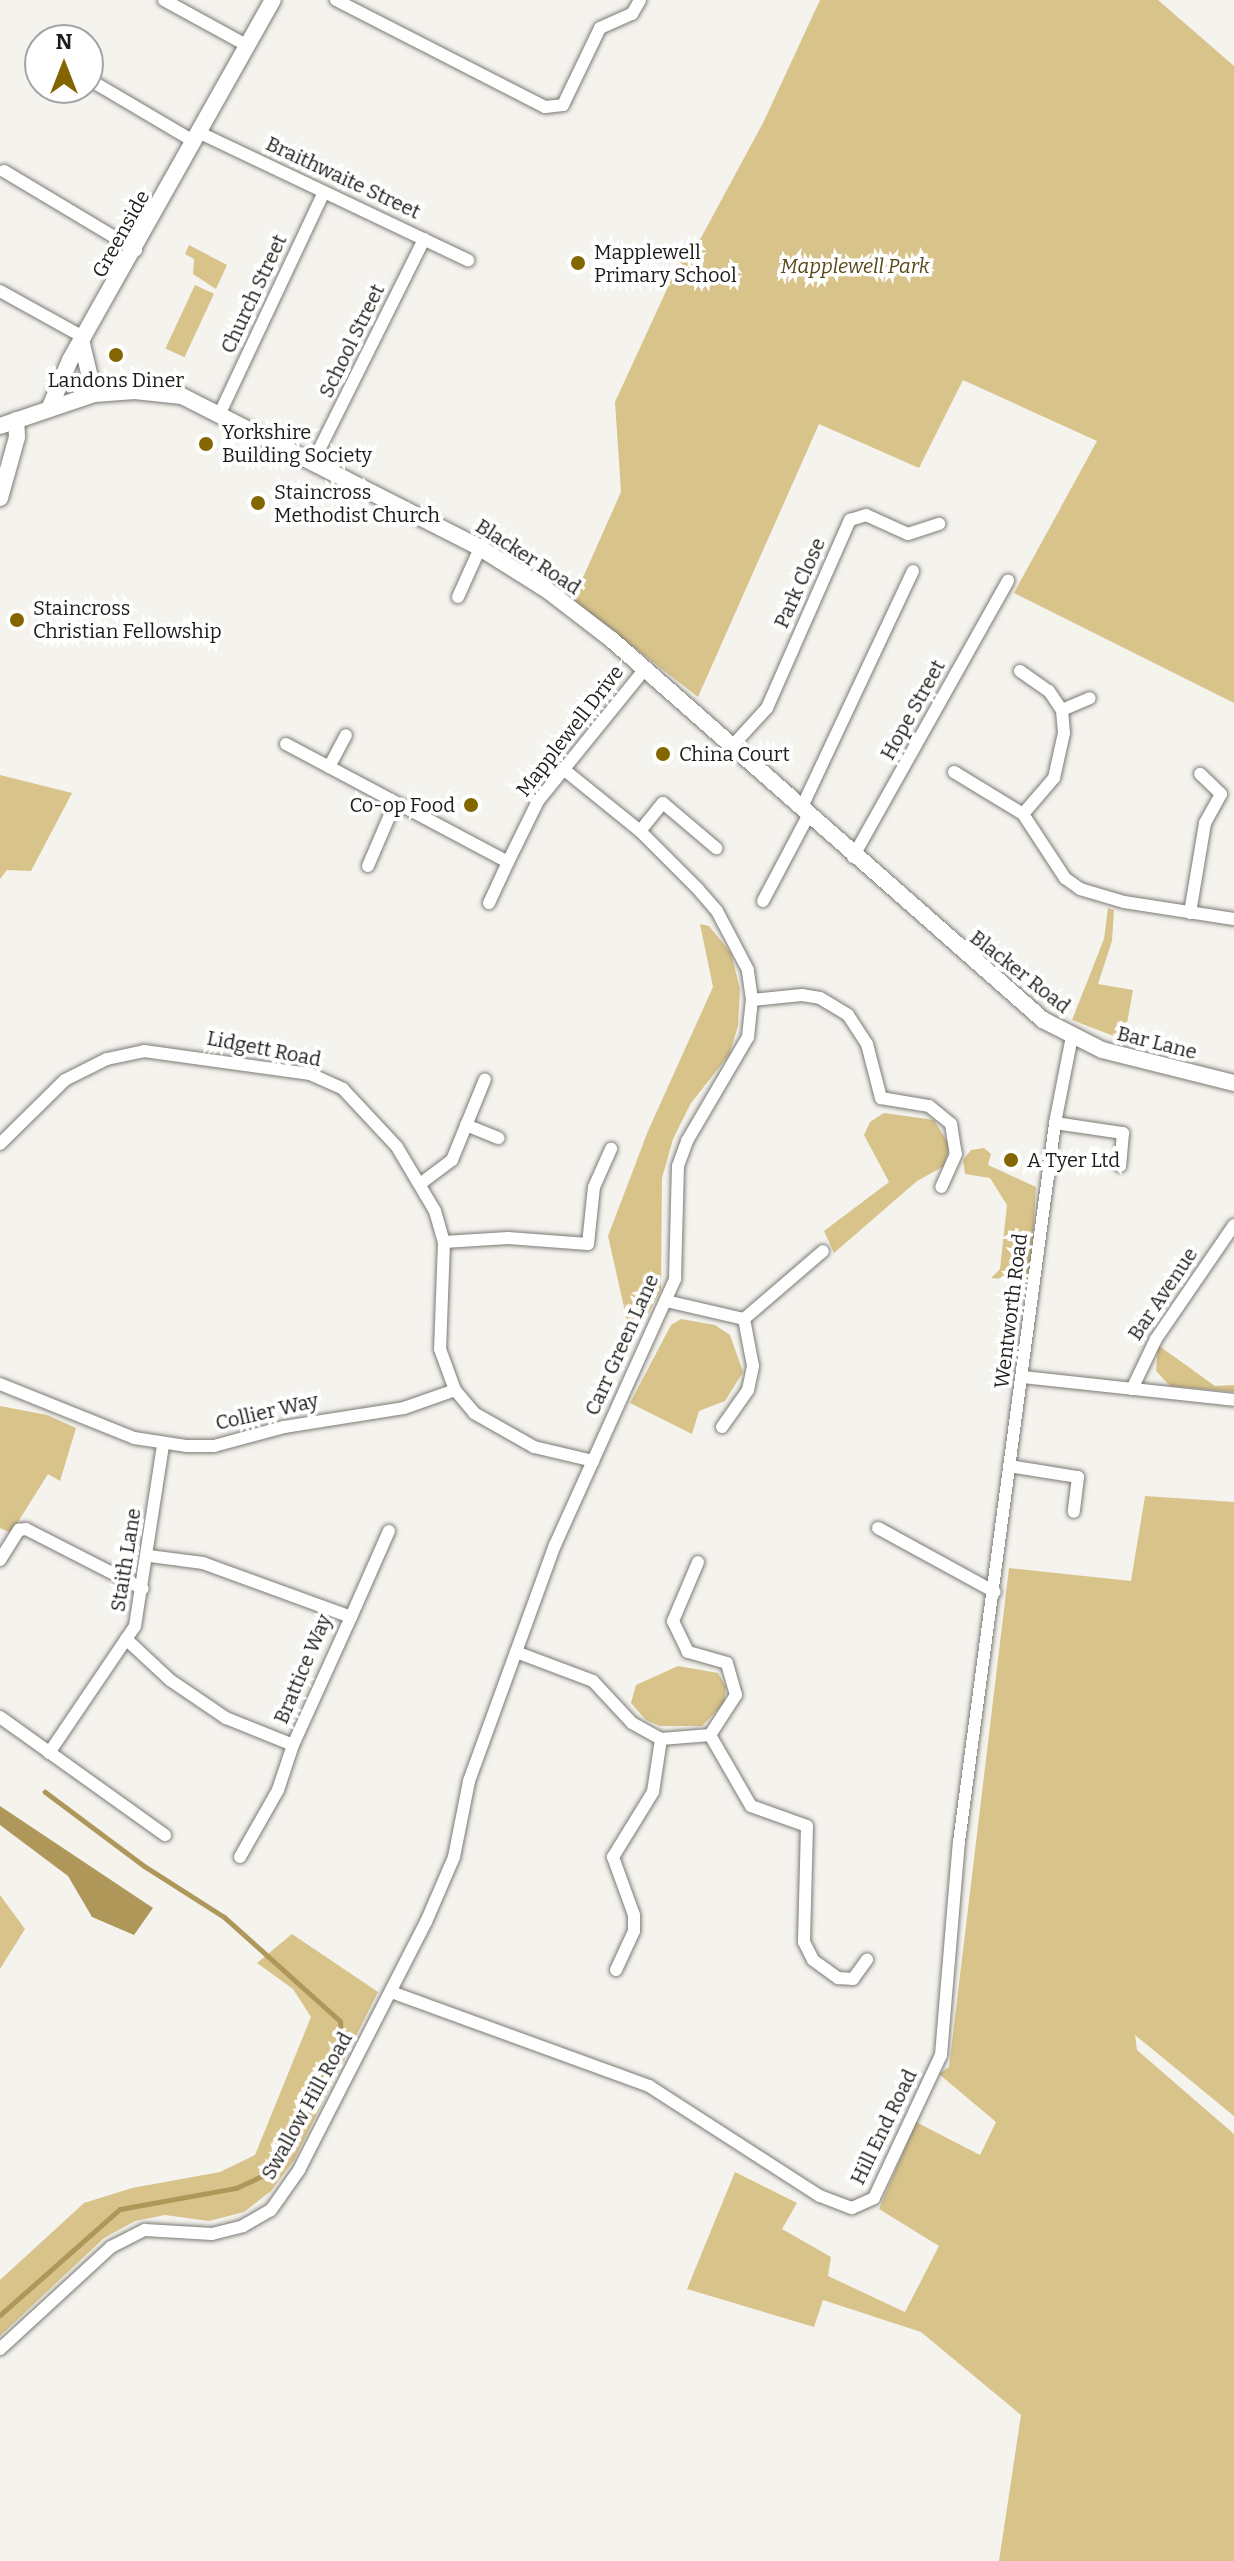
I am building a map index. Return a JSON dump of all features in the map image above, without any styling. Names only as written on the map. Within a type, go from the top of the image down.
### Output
[{"type":"main road","name":"Greenside","points":[[50,407],[273,0]]},
{"type":"main road","points":[[84,341],[94,394]]},
{"type":"main road","name":"Blacker Road","points":[[8,423],[94,394],[160,392],[220,413],[480,548],[547,590],[645,669],[734,744],[804,813],[1026,1007],[1072,1036]]},
{"type":"main road","points":[[0,498],[17,437],[8,423]]},
{"type":"main road","name":"Bar Lane","points":[[1072,1036],[1102,1050],[1234,1083]]},
{"type":"street","points":[[164,0],[248,46]]},
{"type":"street","points":[[336,0],[545,107],[563,105],[600,28],[632,14],[640,0]]},
{"type":"street","points":[[104,88],[197,138]]},
{"type":"street","name":"Braithwaite Street","points":[[197,138],[324,192],[468,260]]},
{"type":"street","points":[[4,171],[136,250]]},
{"type":"street","name":"Church Street","points":[[220,413],[324,192]]},
{"type":"street","name":"School Street","points":[[314,460],[424,239]]},
{"type":"street","points":[[0,291],[84,341]]},
{"type":"street","name":"Park Close","points":[[734,744],[767,708],[850,520],[866,515],[908,534],[939,524]]},
{"type":"street","points":[[458,597],[480,548]]},
{"type":"street","points":[[763,901],[913,571]]},
{"type":"street","name":"Hope Street","points":[[853,857],[1008,581]]},
{"type":"street","name":"Mapplewell Drive","points":[[489,903],[538,801],[645,669]]},
{"type":"street","points":[[1020,671],[1049,691],[1062,710],[1064,733],[1054,778],[1023,814]]},
{"type":"street","points":[[1062,710],[1090,698]]},
{"type":"street","points":[[329,767],[346,735]]},
{"type":"street","points":[[286,744],[508,862]]},
{"type":"street","name":"Carr Green Lane","points":[[391,1992],[454,1857],[469,1781],[516,1652],[593,1461],[675,1279],[678,1166],[699,1119],[741,1054],[752,1000],[740,948],[717,911],[640,831],[562,768]]},
{"type":"street","points":[[954,772],[1023,814],[1065,878],[1080,889],[1190,913],[1234,919]]},
{"type":"street","points":[[1190,913],[1205,823],[1228,793],[1200,774]]},
{"type":"street","points":[[368,866],[395,803]]},
{"type":"street","points":[[640,831],[663,803],[716,848]]},
{"type":"street","points":[[752,1000],[802,995],[820,998],[848,1015],[867,1044],[881,1098],[929,1106],[951,1124],[956,1154],[941,1187]]},
{"type":"street","name":"Wentworth Road","points":[[995,1592],[1055,1123],[1072,1036]]},
{"type":"street","name":"Lidgett Road","points":[[0,1144],[79,1073],[144,1051],[179,1053],[310,1074],[343,1089],[371,1114],[420,1184],[444,1242],[440,1349],[455,1390],[474,1413],[534,1447],[593,1461]]},
{"type":"street","points":[[420,1184],[452,1160],[485,1079]]},
{"type":"street","points":[[1055,1123],[1123,1133],[1120,1166]]},
{"type":"street","points":[[466,1125],[498,1138]]},
{"type":"street","points":[[444,1242],[508,1238],[588,1244],[594,1187],[611,1149]]},
{"type":"street","name":"Bar Avenue","points":[[1132,1389],[1156,1339],[1234,1225]]},
{"type":"street","points":[[744,1319],[823,1251]]},
{"type":"street","points":[[666,1301],[744,1319]]},
{"type":"street","points":[[722,1427],[748,1390],[753,1366],[744,1319]]},
{"type":"street","points":[[1023,1377],[1234,1400]]},
{"type":"street","name":"Collier Way","points":[[0,1384],[110,1430],[163,1445],[239,1441],[298,1425],[404,1408],[455,1390]]},
{"type":"street","name":"Staith Lane","points":[[49,1753],[135,1626],[150,1556],[163,1445]]},
{"type":"street","points":[[1009,1466],[1078,1477],[1074,1512]]},
{"type":"street","points":[[878,1528],[995,1592]]},
{"type":"street","points":[[0,1560],[19,1530],[26,1529],[143,1589]]},
{"type":"street","points":[[351,1617],[389,1531]]},
{"type":"street","name":"Brattice Way","points":[[126,1639],[170,1680],[226,1718],[293,1745],[351,1617],[203,1563],[150,1556]]},
{"type":"street","points":[[698,1562],[673,1621],[688,1652],[727,1663],[736,1695],[710,1735]]},
{"type":"street","name":"Hill End Road","points":[[391,1992],[649,2086],[767,2166],[820,2196],[852,2208],[863,2206],[874,2198],[941,2055],[959,1842],[995,1592]]},
{"type":"street","points":[[516,1652],[593,1681],[632,1723],[661,1739],[710,1735]]},
{"type":"street","points":[[0,1717],[165,1835]]},
{"type":"street","points":[[710,1735],[751,1806],[807,1826],[804,1942],[813,1960],[838,1978],[853,1979],[867,1960]]},
{"type":"street","points":[[616,1970],[634,1931],[634,1915],[613,1857],[653,1792],[661,1739]]},
{"type":"street","points":[[240,1857],[278,1790],[293,1745]]},
{"type":"street","name":"Swallow Hill Road","points":[[0,2349],[111,2247],[145,2230],[212,2234],[243,2226],[271,2210],[299,2170],[391,1992]]},
{"type":"green space","name":"Mapplewell Park","points":[[820,0],[1158,0],[1234,66],[1234,703],[1014,593],[1097,441],[963,380],[919,468],[819,424],[698,697],[573,600],[621,492],[615,402],[684,252],[696,247],[763,123]]},
{"type":"green space","points":[[189,245],[227,265],[216,289],[193,274],[194,259],[185,254]]},
{"type":"green space","points":[[195,285],[214,294],[184,357],[165,348]]},
{"type":"green space","points":[[0,775],[72,793],[31,871],[7,870],[0,879]]},
{"type":"green space","points":[[1108,908],[1114,910],[1112,941],[1098,984],[1133,990],[1124,1040],[1072,1020],[1104,939]]},
{"type":"green space","points":[[700,924],[709,926],[731,953],[740,989],[738,1026],[729,1055],[691,1103],[673,1139],[662,1178],[661,1290],[632,1343],[608,1236],[648,1131],[713,987]]},
{"type":"green space","points":[[884,1113],[934,1120],[950,1146],[944,1166],[917,1181],[834,1253],[824,1231],[889,1182],[864,1135],[870,1122]]},
{"type":"green space","points":[[984,1148],[991,1154],[988,1165],[1036,1187],[1030,1282],[991,1278],[1000,1269],[1007,1205],[990,1178],[965,1174],[963,1160],[971,1150]]},
{"type":"green space","points":[[681,1319],[715,1325],[730,1335],[743,1372],[725,1401],[699,1411],[692,1434],[630,1403],[671,1325]]},
{"type":"green space","points":[[1158,1345],[1215,1386],[1234,1385],[1234,1392],[1170,1386],[1156,1371]]},
{"type":"green space","points":[[0,1406],[47,1415],[76,1428],[60,1481],[48,1474],[11,1533],[0,1528]]},
{"type":"green space","points":[[1145,1496],[1234,1502],[1234,2116],[1135,2035],[1137,2050],[1234,2134],[1234,2561],[999,2561],[1021,2415],[921,2332],[823,2300],[814,2327],[687,2289],[735,2172],[797,2203],[782,2229],[831,2257],[828,2276],[905,2312],[939,2246],[879,2209],[916,2122],[980,2155],[996,2122],[939,2074],[949,2067],[1009,1568],[1131,1581]]},
{"type":"green space","points":[[678,1666],[718,1673],[726,1687],[724,1703],[702,1726],[660,1726],[646,1720],[631,1703],[636,1685]]},
{"type":"green space","points":[[0,1895],[25,1929],[0,1969]]},
{"type":"green space","points":[[292,1934],[378,1992],[294,2160],[271,2191],[244,2212],[209,2221],[165,2215],[135,2221],[104,2238],[0,2336],[0,2280],[84,2203],[132,2188],[220,2172],[255,2155],[311,2017],[293,1989],[257,1963]]},
{"type":"shaded area","points":[[0,1806],[153,1908],[134,1935],[92,1917],[68,1876],[0,1825]]},
{"type":"waterway","points":[[0,2315],[120,2209],[236,2188],[268,2173],[341,2036],[340,2021],[224,1917],[144,1866],[45,1792]]},
{"type":"place","name":"Mapplewell Primary School","points":[[578,263]]},
{"type":"place","name":"Landons Diner","points":[[116,355]]},
{"type":"place","name":"Yorkshire Building Society","points":[[206,444]]},
{"type":"place","name":"Staincross Methodist Church","points":[[258,503]]},
{"type":"place","name":"Staincross Christian Fellowship","points":[[17,620]]},
{"type":"place","name":"China Court","points":[[663,754]]},
{"type":"place","name":"Co-op Food","points":[[471,805]]},
{"type":"place","name":"A Tyer Ltd","points":[[1011,1160]]}]
